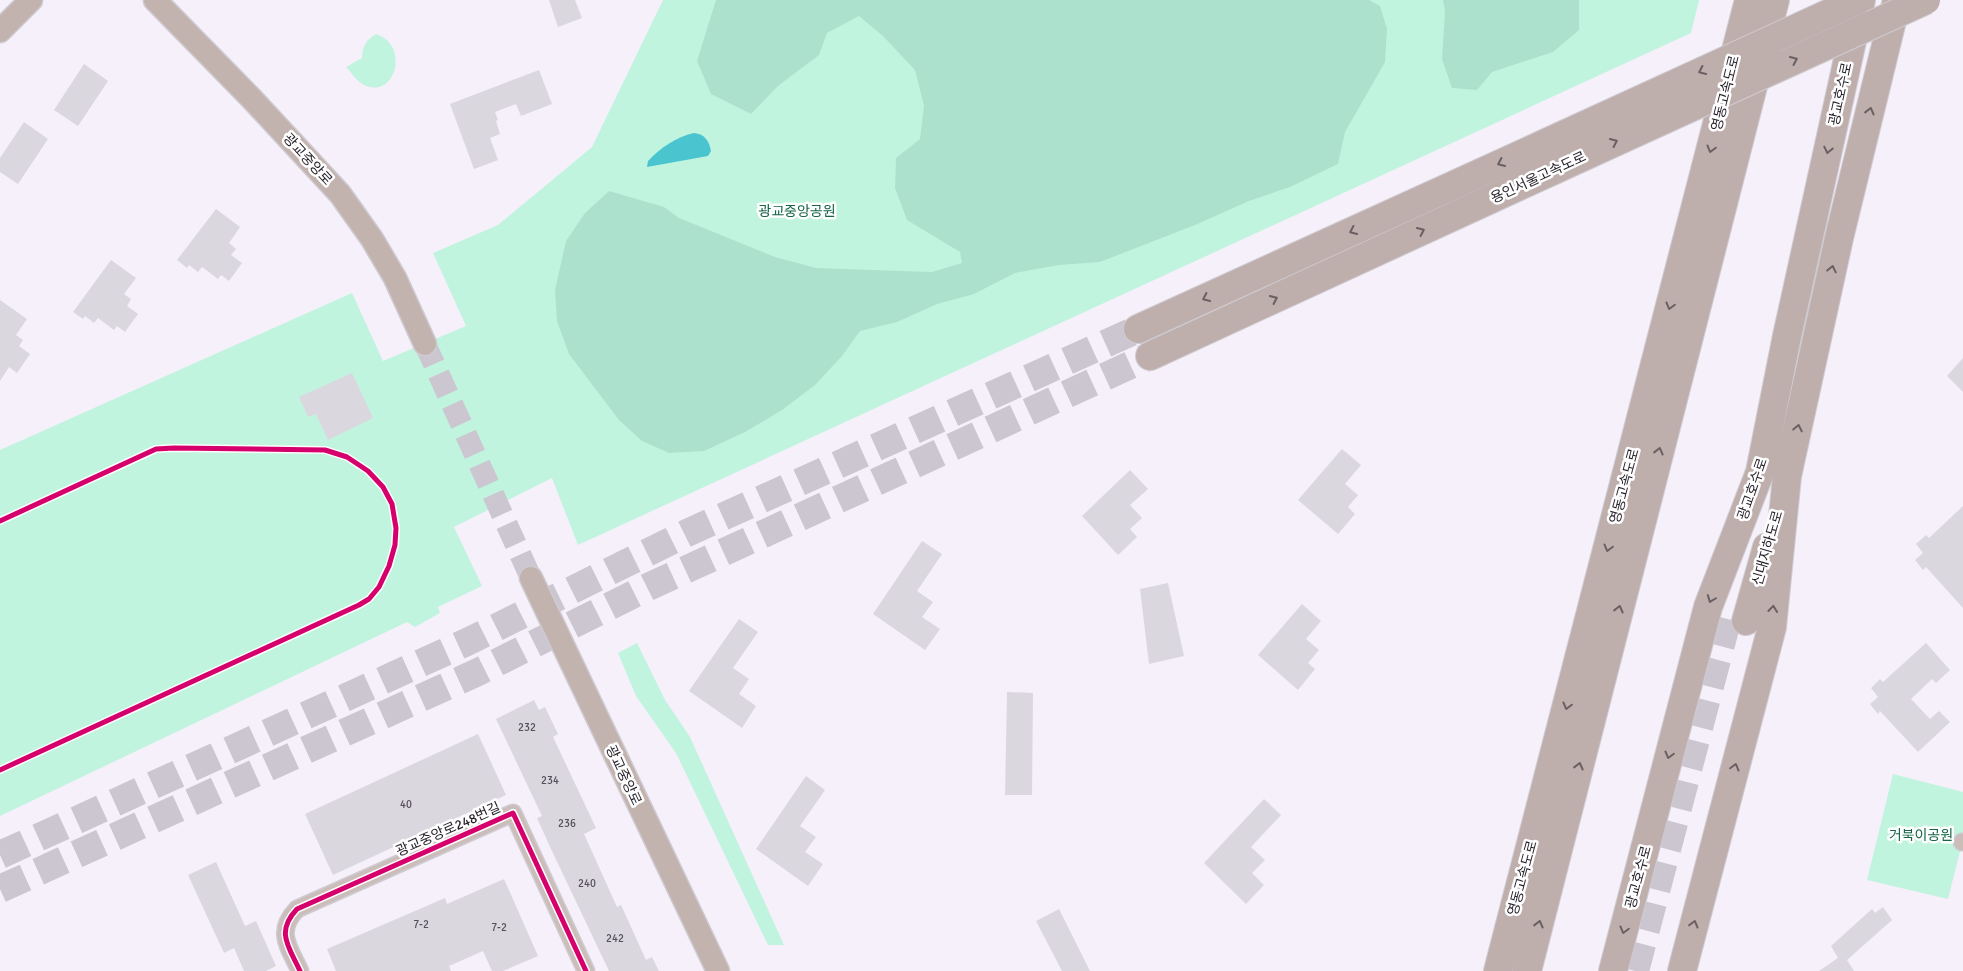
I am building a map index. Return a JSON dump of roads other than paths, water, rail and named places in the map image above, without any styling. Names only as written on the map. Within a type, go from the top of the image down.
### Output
[{"type":"highway","name":"영동고속도로","points":[[1498,971],[1749,0]]},
{"type":"highway","name":"영동고속도로","points":[[1527,971],[1775,0]]},
{"type":"highway","points":[[1787,336],[1786,278],[1799,201],[1842,0]]},
{"type":"highway","name":"광교호수로","points":[[1613,971],[1708,607],[1760,472],[1859,0]]},
{"type":"highway","name":"용인서울고속도로","points":[[1138,329],[1859,0]]},
{"type":"highway","name":"광교호수로","points":[[1682,971],[1772,627],[1787,476],[1839,238],[1896,0]]},
{"type":"highway","name":"용인서울고속도로","points":[[1150,356],[1926,0]]},
{"type":"highway","name":"신대지하도로","points":[[1760,472],[1737,617],[1787,476]]},
{"type":"main road","points":[[0,31],[31,0]]},
{"type":"main road","name":"광교중앙로","points":[[155,0],[340,194],[372,239],[395,278],[425,344]]},
{"type":"main road","name":"광교중앙로","points":[[531,578],[718,971]]},
{"type":"street","name":"광교중앙로248번길","points":[[300,971],[284,930],[287,922],[297,910],[513,813],[586,971]]},
{"type":"water","points":[[694,133],[704,136],[708,141],[711,151],[708,156],[647,167],[648,161],[663,147],[681,137]]},
{"type":"tunnel","points":[[0,855],[467,642],[687,533],[1138,329]]},
{"type":"tunnel","points":[[425,344],[531,578]]},
{"type":"tunnel","points":[[0,889],[478,672],[648,587],[1150,356]]},
{"type":"tunnel","points":[[1635,971],[1729,614]]},
{"type":"park label","name":"광교중앙공원","points":[[797,211]]},
{"type":"park label","name":"거북이공원","points":[[1921,835]]}]
